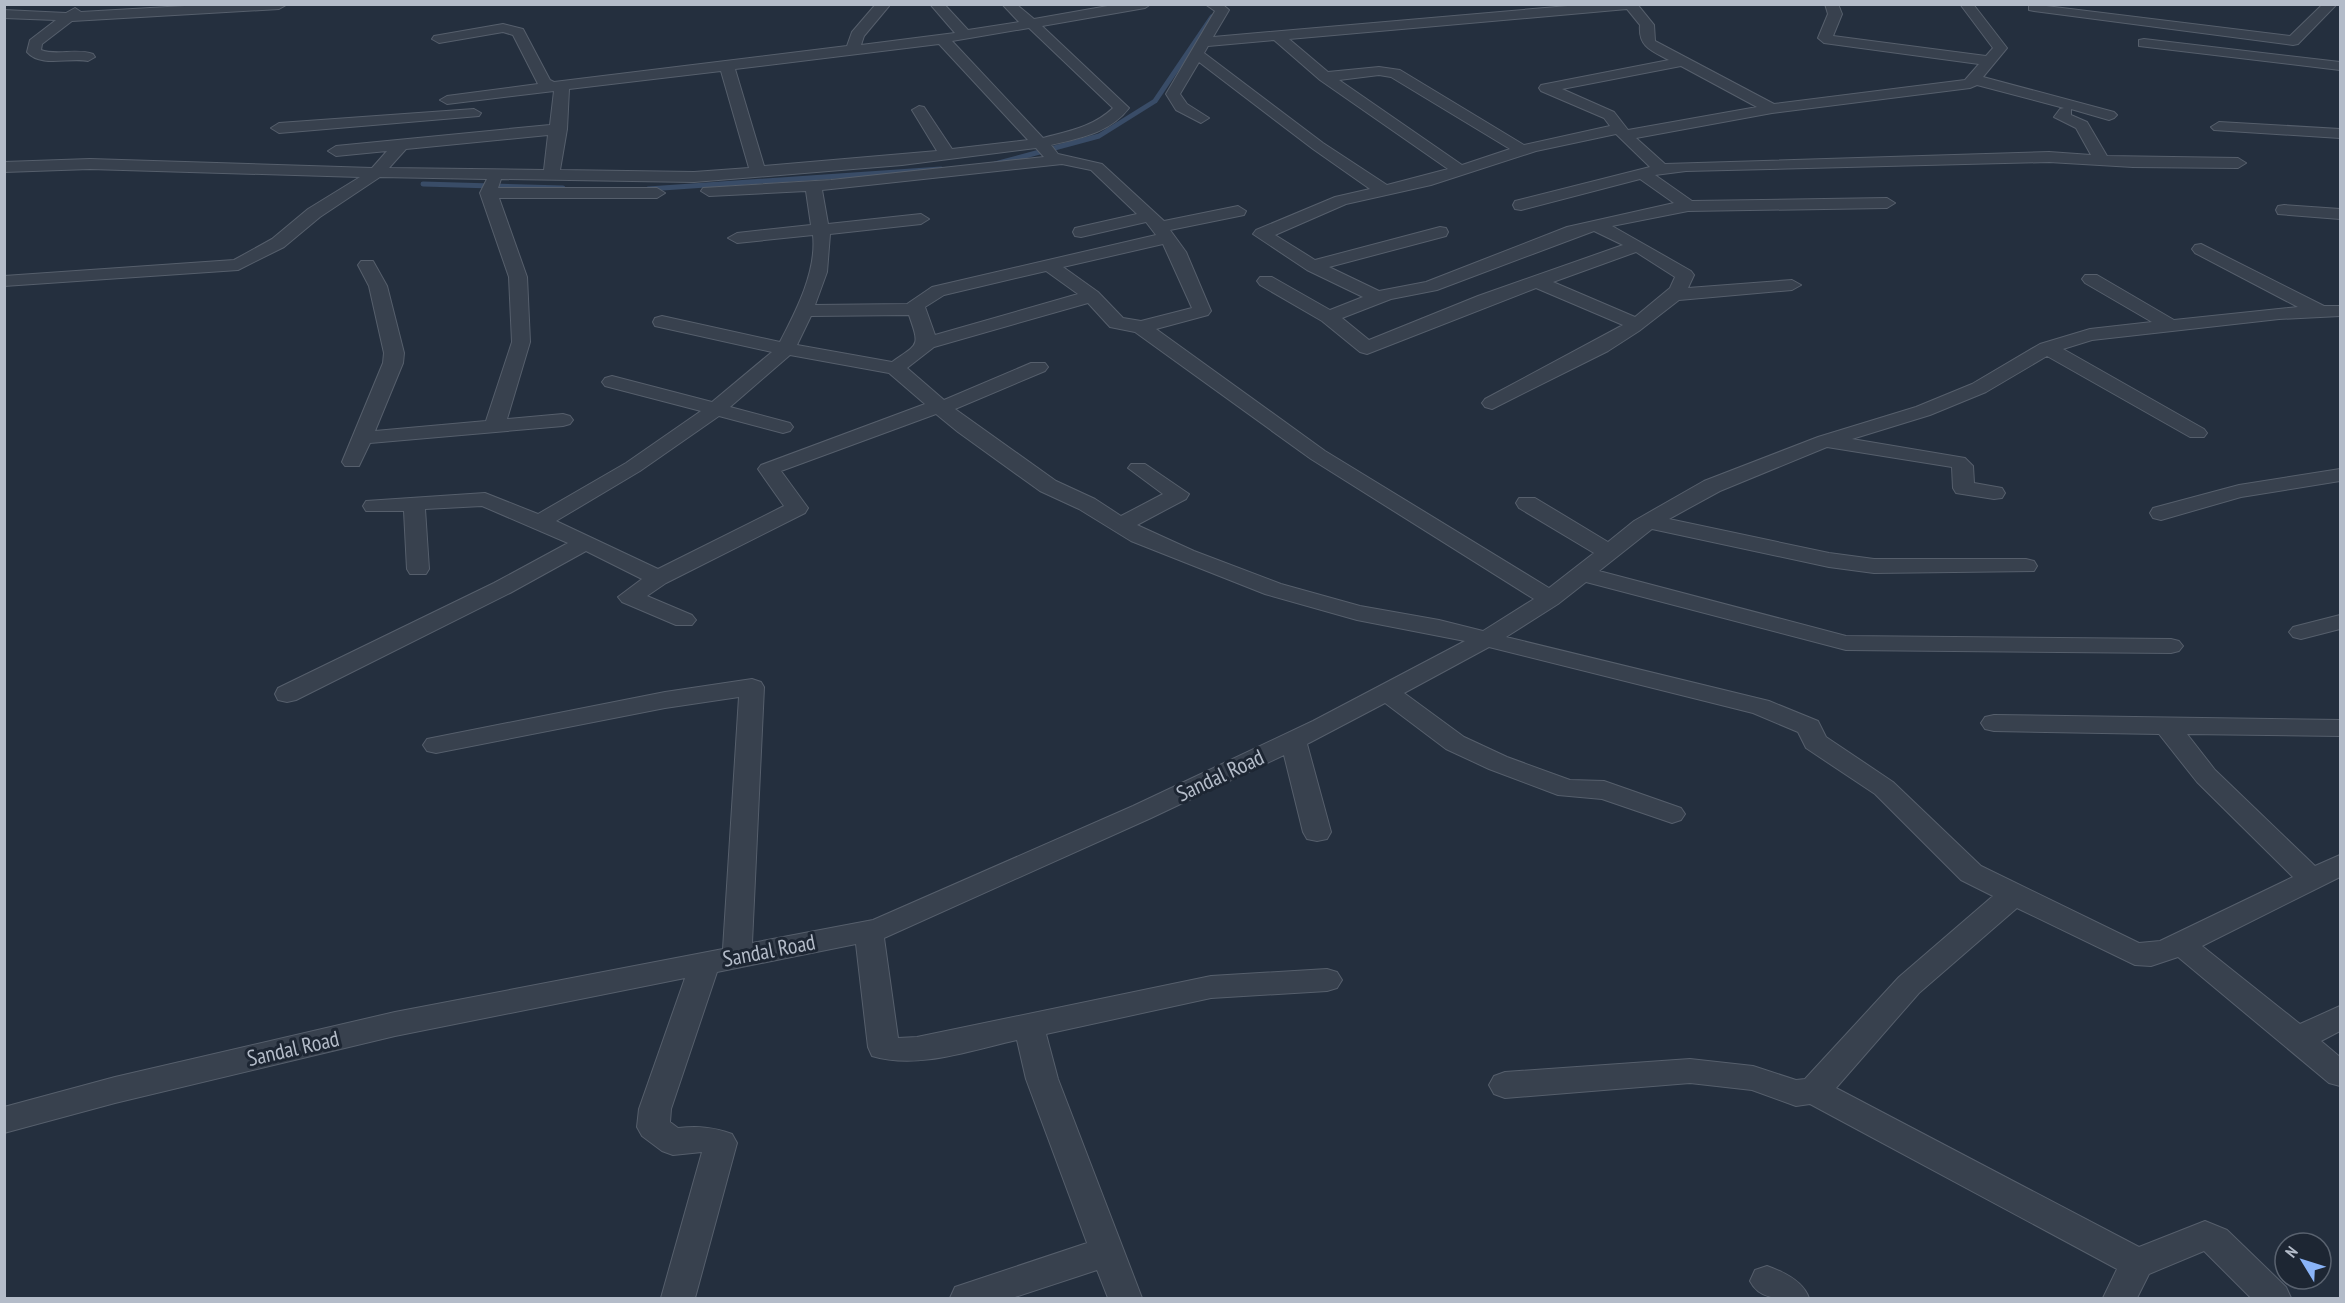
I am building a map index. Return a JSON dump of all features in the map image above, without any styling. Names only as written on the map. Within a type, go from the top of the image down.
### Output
[{"type":"street","points":[[88,4],[68,16],[35,43],[34,52],[42,56],[82,55],[88,57]]},
{"type":"street","points":[[936,4],[965,34]]},
{"type":"street","points":[[493,185],[551,176],[662,178],[710,184],[813,186],[1049,151],[1107,122],[1122,108],[1008,4]]},
{"type":"street","points":[[447,100],[558,92],[942,39],[1029,22],[1145,4]]},
{"type":"street","points":[[1426,4],[1435,23]]},
{"type":"street","points":[[1831,4],[1835,14],[1825,38],[1829,40],[1989,61]]},
{"type":"street","points":[[1379,298],[1313,266],[1262,234],[1341,200],[1384,192],[1461,171],[1522,150],[1772,109],[1970,84],[2000,48],[1966,4]]},
{"type":"street","points":[[2034,7],[2293,41],[2331,4]]},
{"type":"street","points":[[4,14],[68,16],[279,5]]},
{"type":"street","points":[[1199,47],[1277,35],[1630,5],[1647,25],[1646,37],[1650,44],[1772,109]]},
{"type":"street","points":[[853,51],[856,35],[882,6]]},
{"type":"street","points":[[1201,118],[1181,107],[1173,94],[1199,47],[1216,7]]},
{"type":"street","points":[[439,39],[503,28],[512,29],[518,32],[544,83],[558,92]]},
{"type":"street","points":[[1277,35],[1325,77],[1461,171]]},
{"type":"street","points":[[942,39],[1049,151]]},
{"type":"street","points":[[2144,43],[2340,66]]},
{"type":"street","points":[[1199,47],[1318,146],[1384,192]]},
{"type":"street","points":[[2208,50],[2231,66]]},
{"type":"street","points":[[1661,169],[1622,132],[1609,115],[1546,88],[1685,61]]},
{"type":"street","points":[[727,67],[758,172]]},
{"type":"street","points":[[1325,77],[1379,71],[1395,72],[1522,150]]},
{"type":"street","points":[[1973,79],[2109,115]]},
{"type":"street","points":[[534,105],[558,92]]},
{"type":"street","points":[[551,176],[559,129],[558,92]]},
{"type":"street","points":[[2072,107],[2062,117],[2080,122],[2102,160]]},
{"type":"street","points":[[279,128],[495,110]]},
{"type":"street","points":[[919,110],[947,154]]},
{"type":"street","points":[[2219,127],[2340,134]]},
{"type":"street","points":[[336,151],[559,129]]},
{"type":"street","points":[[4,281],[238,265],[278,243],[314,213],[369,179],[400,146]]},
{"type":"street","points":[[4,167],[90,164],[257,171],[622,194],[710,184],[758,172],[947,154],[1049,151],[1096,167],[1160,227],[1202,311],[1141,327],[1117,323],[1092,296],[1049,265]]},
{"type":"street","points":[[1521,205],[1661,169],[1730,164],[2049,157],[2238,163]]},
{"type":"street","points":[[1643,174],[1688,206]]},
{"type":"street","points":[[493,185],[518,278],[521,342],[494,428]]},
{"type":"street","points":[[538,523],[633,467],[714,410],[786,349],[804,311],[818,273],[821,228],[813,186]]},
{"type":"street","points":[[1329,317],[1379,298],[1431,286],[1596,225],[1644,213],[1688,206],[1887,203]]},
{"type":"street","points":[[2284,210],[2340,214]]},
{"type":"street","points":[[1081,232],[1160,227],[1238,212]]},
{"type":"street","points":[[737,238],[921,219]]},
{"type":"street","points":[[1492,403],[1569,364],[1638,324],[1660,309],[1683,286],[1685,275],[1638,246],[1596,225]]},
{"type":"street","points":[[925,344],[927,340],[915,305],[938,291],[1049,265],[1160,227]]},
{"type":"street","points":[[1313,266],[1440,232]]},
{"type":"street","points":[[1266,281],[1329,317],[1367,348],[1536,281],[1638,246]]},
{"type":"street","points":[[2201,249],[2331,311]]},
{"type":"street","points":[[352,462],[393,363],[394,353],[378,286],[367,265]]},
{"type":"street","points":[[2091,279],[2172,326]]},
{"type":"street","points":[[1536,281],[1638,324]]},
{"type":"street","points":[[1672,296],[1792,285]]},
{"type":"street","points":[[896,368],[925,344],[1092,296]]},
{"type":"street","points":[[804,311],[916,309]]},
{"type":"street","name":"Sandal Road","points":[[4,1120],[115,1090],[395,1024],[879,929],[1142,812],[1293,740],[1485,640],[1550,599],[1608,552],[1650,522],[1712,486],[1825,441],[1923,411],[1978,388],[2047,348],[2090,335],[2279,314],[2331,311]]},
{"type":"street","points":[[662,322],[786,349],[896,368],[965,428],[1048,486],[1087,504],[1119,526],[1186,556],[1273,589],[1357,613],[1439,627],[1760,707],[1809,727],[1815,742],[1884,788],[1971,873],[2135,954],[2151,954],[2181,944],[2340,865]]},
{"type":"street","points":[[1141,327],[1318,455],[1550,599]]},
{"type":"street","points":[[2047,348],[2197,433]]},
{"type":"street","points":[[684,620],[630,597],[658,578],[797,508],[768,469],[940,407],[1038,368]]},
{"type":"street","points":[[612,382],[783,427]]},
{"type":"street","points":[[362,438],[494,428],[563,420]]},
{"type":"street","points":[[1825,441],[1958,462],[1963,466],[1964,488],[1994,493]]},
{"type":"street","points":[[1119,526],[1178,494],[1138,468]]},
{"type":"street","points":[[2161,513],[2239,491],[2340,475]]},
{"type":"street","points":[[374,506],[485,500],[586,542],[658,578]]},
{"type":"street","points":[[414,503],[418,569]]},
{"type":"street","points":[[1527,503],[1608,552]]},
{"type":"street","points":[[1650,522],[1829,560],[1874,566],[2026,566]]},
{"type":"street","points":[[287,694],[502,588],[586,542]]},
{"type":"street","points":[[1581,574],[1688,600],[1785,629],[1846,643],[2171,646]]},
{"type":"street","points":[[2301,632],[2340,622]]},
{"type":"street","points":[[436,745],[665,700],[752,687],[737,957]]},
{"type":"street","points":[[1386,692],[1455,743],[1498,763],[1567,789],[1604,790],[1672,814]]},
{"type":"street","points":[[1994,723],[2340,728]]},
{"type":"street","points":[[2168,726],[2206,776],[2312,879]]},
{"type":"street","points":[[1293,740],[1317,832]]},
{"type":"street","points":[[1814,1091],[1909,985],[2013,895]]},
{"type":"street","points":[[869,931],[884,1047],[898,1050],[917,1049],[1211,987],[1327,980]]},
{"type":"street","points":[[2181,944],[2340,1074]]},
{"type":"street","points":[[678,1299],[721,1143],[704,1139],[673,1142],[653,1127],[655,1109],[705,963]]},
{"type":"street","points":[[2298,1039],[2340,1017]]},
{"type":"street","points":[[1029,1024],[1042,1079],[1125,1299]]},
{"type":"street","points":[[1505,1085],[1690,1071],[1753,1078],[1796,1093],[1814,1091],[2137,1263]]},
{"type":"street","points":[[2120,1299],[2137,1263],[2205,1236],[2215,1240],[2274,1299]]},
{"type":"street","points":[[968,1299],[1107,1252]]},
{"type":"waterway","points":[[995,164],[1099,136],[1155,101],[1212,17]]},
{"type":"waterway","points":[[648,189],[941,169]]},
{"type":"waterway","points":[[423,184],[563,188]]}]
